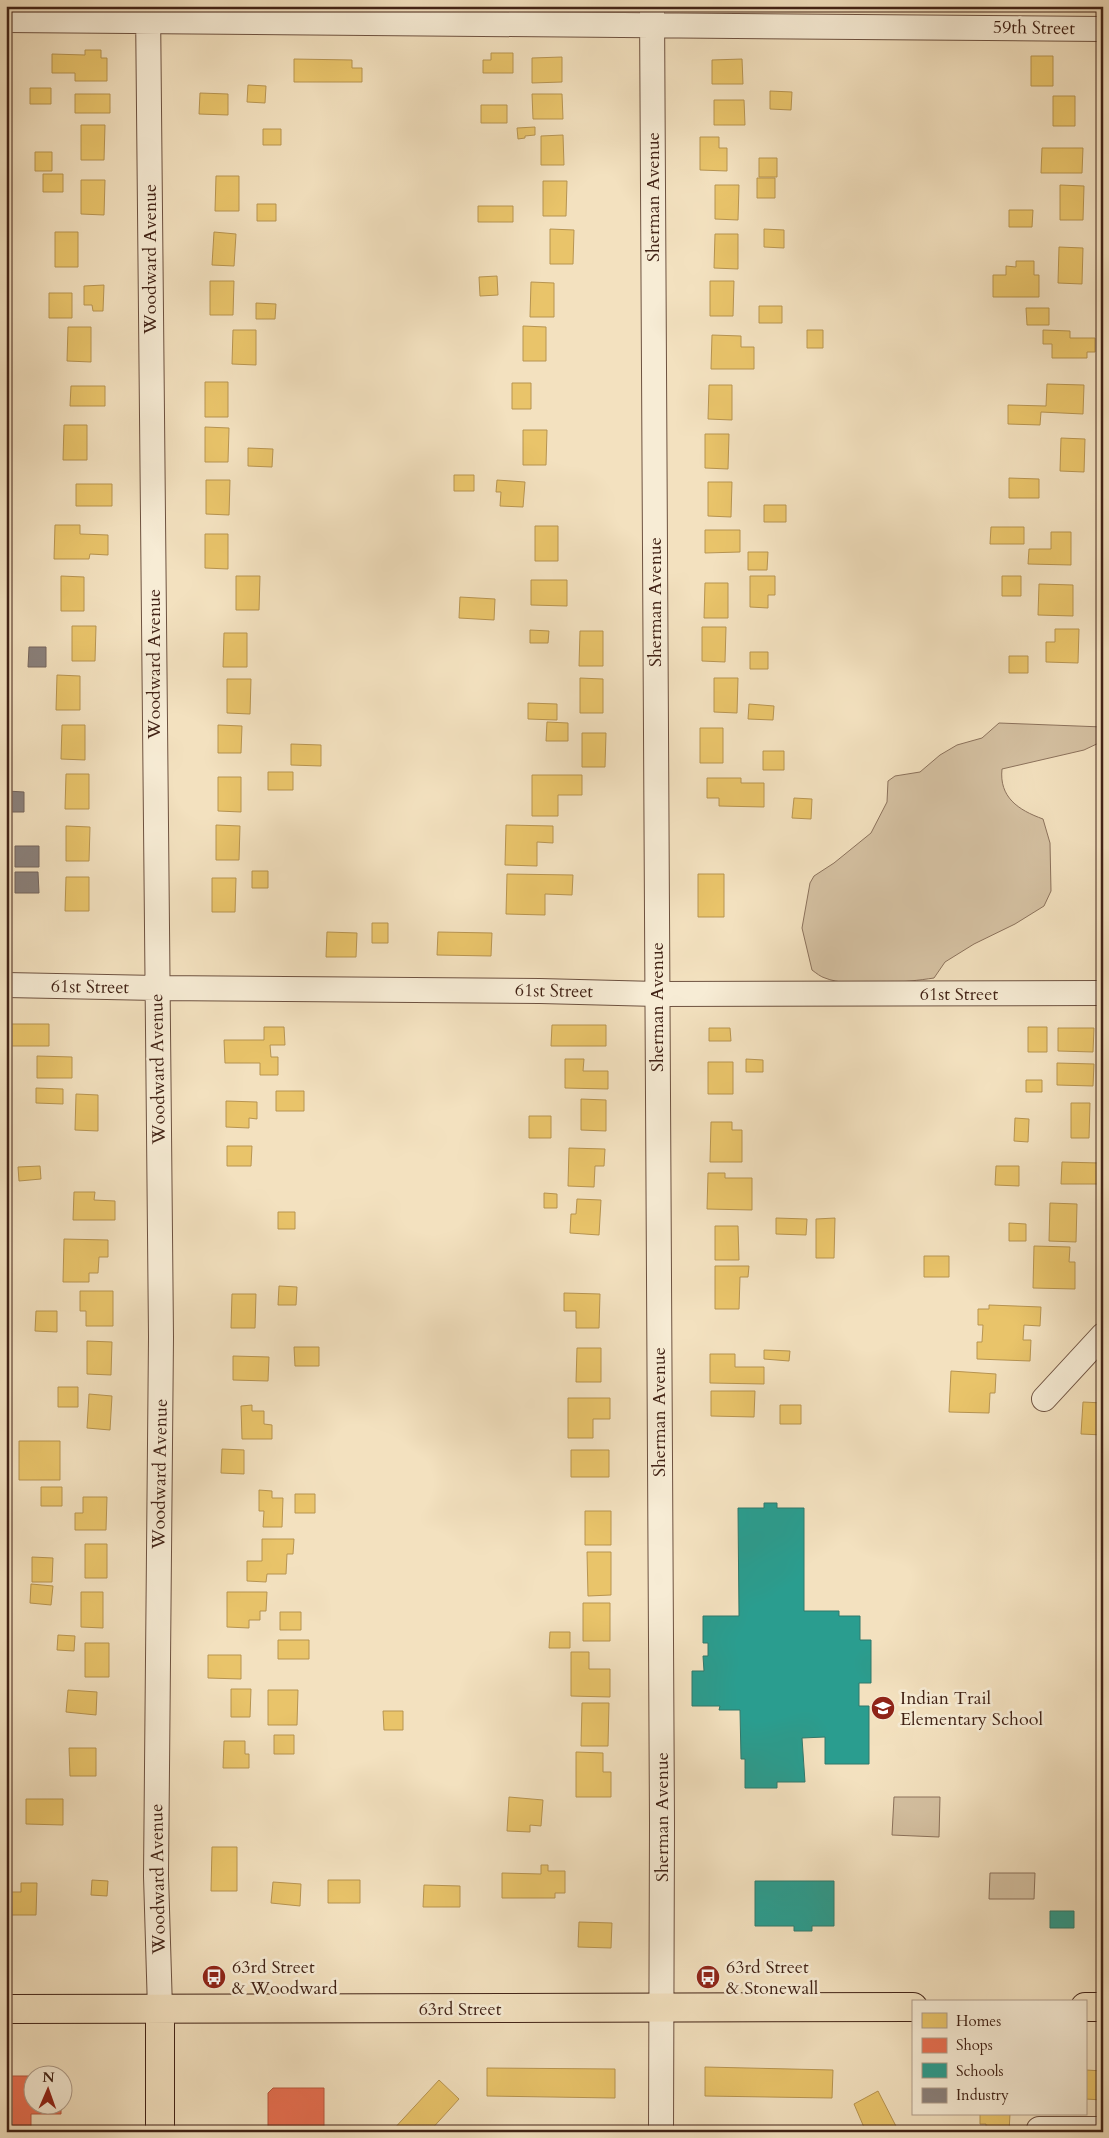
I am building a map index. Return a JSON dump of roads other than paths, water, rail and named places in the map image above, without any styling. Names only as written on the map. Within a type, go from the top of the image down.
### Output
[{"type":"main road","points":[[1086,2007],[1103,2006]]},
{"type":"main road","name":"63rd Street","points":[[6,2009],[912,2007]]},
{"type":"main road","name":"Woodward Avenue","points":[[160,2009],[160,2132]]},
{"type":"street","name":"59th Street","points":[[6,20],[148,13],[652,15],[1103,28]]},
{"type":"street","name":"Woodward Avenue","points":[[148,13],[161,1337],[156,1876],[160,2009]]},
{"type":"street","name":"Sherman Avenue","points":[[652,15],[661,2132]]},
{"type":"street","name":"61st Street","points":[[6,985],[157,988],[540,990],[657,994],[1103,993]]},
{"type":"street","points":[[1044,1398],[1103,1335]]},
{"type":"street","points":[[1039,2125],[1103,2128]]},
{"type":"place","name":"Indian Trail Elementary School","points":[[883,1708]]},
{"type":"place","name":"63rd Street & Woodward","points":[[214,1977]]},
{"type":"place","name":"63rd Street & Stonewall","points":[[708,1977]]}]
